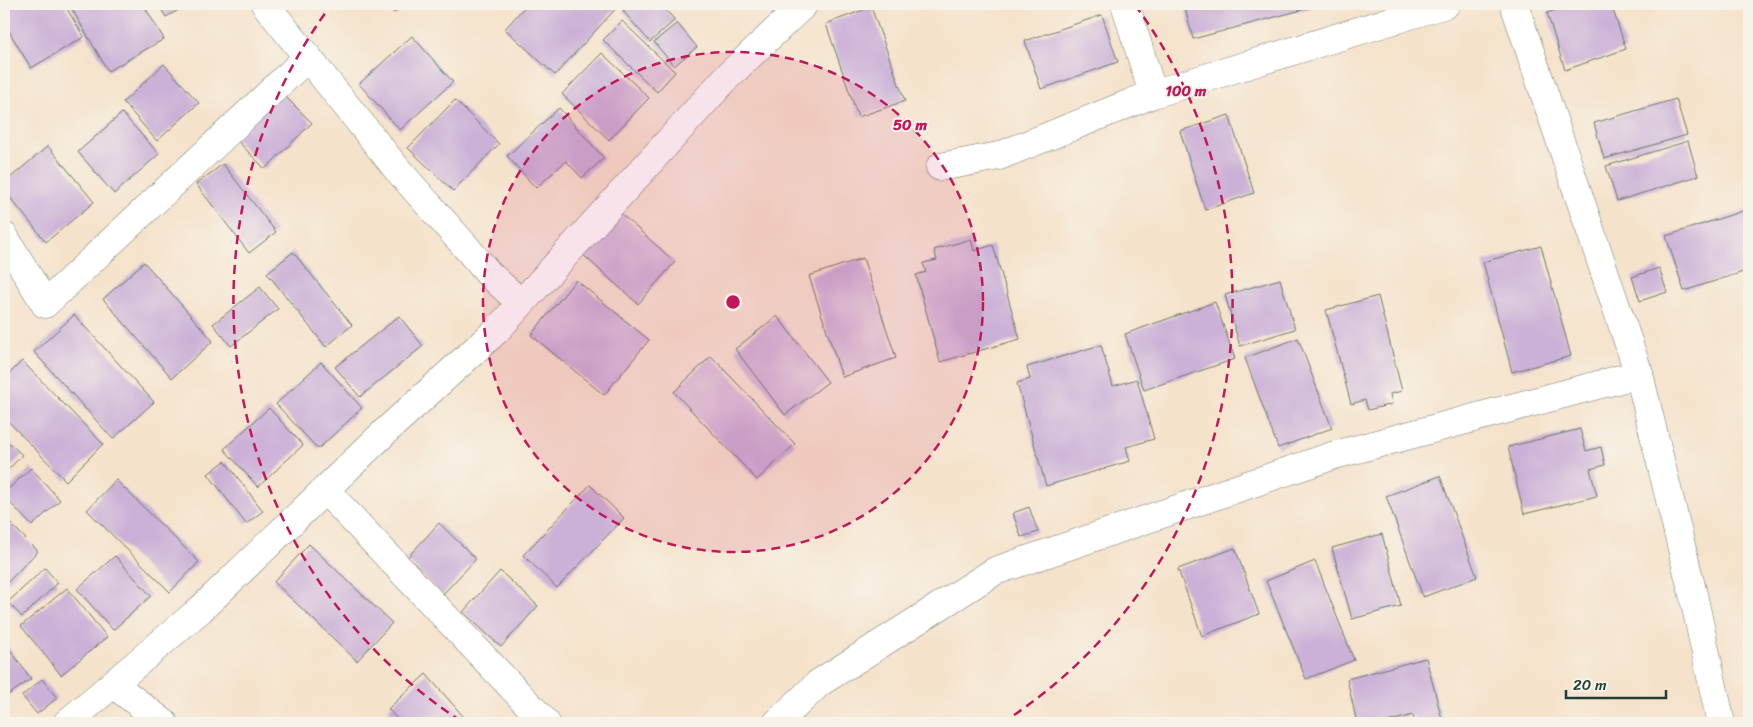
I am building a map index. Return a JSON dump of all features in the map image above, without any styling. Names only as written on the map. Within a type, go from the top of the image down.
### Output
[{"type":"street","points":[[265,4],[397,169],[460,238],[489,274],[521,303]]},
{"type":"street","points":[[67,723],[201,609],[325,490],[496,331],[727,76],[804,4]]},
{"type":"street","points":[[1125,4],[1153,94]]},
{"type":"street","points":[[940,167],[999,156],[1153,94],[1446,4]]},
{"type":"street","points":[[1514,4],[1639,374],[1693,594],[1721,723]]},
{"type":"street","points":[[4,236],[45,304],[308,57]]},
{"type":"street","points":[[777,723],[819,683],[995,571],[1335,455],[1639,374]]},
{"type":"street","points":[[325,490],[546,723]]},
{"type":"street","points":[[113,684],[164,723]]},
{"type":"building","points":[[13,4],[64,4],[84,37],[31,68],[4,23],[4,10]]},
{"type":"building","points":[[69,4],[143,4],[164,39],[108,71]]},
{"type":"building","points":[[158,4],[189,4],[166,17]]},
{"type":"building","points":[[386,4],[405,4],[394,13]]},
{"type":"building","points":[[527,4],[620,4],[555,75],[505,29]]},
{"type":"building","points":[[631,4],[660,4],[675,20],[650,42],[623,11]]},
{"type":"building","points":[[1184,4],[1324,4],[1193,39]]},
{"type":"building","points":[[1575,4],[1611,4],[1626,49],[1565,70],[1547,13]]},
{"type":"building","points":[[871,7],[905,101],[858,117],[826,24]]},
{"type":"building","points":[[1102,15],[1118,62],[1041,89],[1025,41]]},
{"type":"building","points":[[622,21],[675,72],[657,92],[603,40]]},
{"type":"building","points":[[677,23],[697,47],[674,66],[654,42]]},
{"type":"building","points":[[412,36],[453,82],[400,130],[359,84]]},
{"type":"building","points":[[602,53],[649,98],[609,140],[562,94]]},
{"type":"building","points":[[164,64],[199,103],[157,141],[123,102]]},
{"type":"building","points":[[278,89],[312,123],[265,169],[232,135]]},
{"type":"building","points":[[1676,99],[1687,135],[1604,159],[1594,123]]},
{"type":"building","points":[[455,100],[499,144],[453,191],[408,148]]},
{"type":"building","points":[[559,108],[604,158],[582,178],[566,161],[536,188],[507,156]]},
{"type":"building","points":[[122,113],[159,154],[114,194],[78,152]]},
{"type":"building","points":[[1229,115],[1254,193],[1205,210],[1180,131]]},
{"type":"building","points":[[1688,141],[1698,176],[1617,201],[1606,166]]},
{"type":"building","points":[[48,146],[94,202],[46,242],[4,190],[4,183]]},
{"type":"building","points":[[223,164],[276,232],[249,253],[196,184]]},
{"type":"building","points":[[1749,209],[1749,270],[1684,291],[1666,236]]},
{"type":"building","points":[[619,212],[675,262],[638,304],[581,253]]},
{"type":"building","points":[[971,239],[974,251],[993,245],[1020,339],[940,362],[916,275],[926,272],[923,263],[937,260],[934,250]]},
{"type":"building","points":[[1541,246],[1571,356],[1512,372],[1483,262]]},
{"type":"building","points":[[293,252],[352,325],[326,347],[267,273]]},
{"type":"building","points":[[863,258],[896,358],[842,377],[809,276]]},
{"type":"building","points":[[144,262],[213,341],[172,378],[103,299]]},
{"type":"building","points":[[1659,268],[1667,292],[1640,301],[1632,277]]},
{"type":"building","points":[[1280,279],[1295,329],[1240,346],[1225,295]]},
{"type":"building","points":[[576,280],[649,340],[604,395],[531,335]]},
{"type":"building","points":[[260,287],[278,309],[231,346],[213,324]]},
{"type":"building","points":[[1378,296],[1402,391],[1390,394],[1392,404],[1368,410],[1365,400],[1351,404],[1326,310]]},
{"type":"building","points":[[1215,302],[1235,359],[1144,390],[1125,334]]},
{"type":"building","points":[[74,315],[154,402],[113,439],[34,352]]},
{"type":"building","points":[[399,316],[423,346],[360,397],[335,367]]},
{"type":"building","points":[[777,316],[828,382],[785,415],[735,349]]},
{"type":"building","points":[[1298,338],[1332,428],[1278,448],[1245,358]]},
{"type":"building","points":[[1101,345],[1113,386],[1137,379],[1154,439],[1126,447],[1130,461],[1046,486],[1017,383],[1030,379],[1027,367]]},
{"type":"building","points":[[711,356],[795,444],[757,480],[674,392]]},
{"type":"building","points":[[22,361],[103,444],[66,481],[4,417],[4,379]]},
{"type":"building","points":[[321,362],[362,408],[318,449],[276,404]]},
{"type":"building","points":[[269,408],[303,445],[258,487],[224,449]]},
{"type":"building","points":[[1580,429],[1586,451],[1601,447],[1605,465],[1590,469],[1597,496],[1524,514],[1508,447]]},
{"type":"building","points":[[4,438],[22,455],[4,474]]},
{"type":"building","points":[[225,461],[263,511],[246,524],[208,474]]},
{"type":"building","points":[[31,468],[60,500],[32,526],[4,496],[4,493]]},
{"type":"building","points":[[1440,476],[1477,577],[1423,597],[1386,496]]},
{"type":"building","points":[[116,480],[199,562],[170,592],[87,510]]},
{"type":"building","points":[[590,485],[624,518],[557,588],[523,555]]},
{"type":"building","points":[[1029,507],[1038,532],[1021,537],[1013,513]]},
{"type":"building","points":[[4,517],[38,551],[4,586]]},
{"type":"building","points":[[439,523],[476,559],[442,595],[406,559]]},
{"type":"building","points":[[1382,534],[1401,606],[1352,619],[1332,548]]},
{"type":"building","points":[[309,544],[392,623],[357,661],[274,582]]},
{"type":"building","points":[[1235,548],[1259,614],[1202,636],[1178,569]]},
{"type":"building","points":[[115,556],[151,596],[113,630],[77,589]]},
{"type":"building","points":[[1315,561],[1354,660],[1306,679],[1266,581]]},
{"type":"building","points":[[45,568],[58,583],[22,617],[8,602]]},
{"type":"building","points":[[500,571],[538,606],[501,647],[463,612]]},
{"type":"building","points":[[67,588],[107,637],[61,675],[21,626]]},
{"type":"building","points":[[4,641],[31,679],[4,698]]},
{"type":"building","points":[[1426,658],[1443,723],[1415,723],[1413,715],[1383,723],[1357,723],[1347,679]]},
{"type":"building","points":[[426,674],[463,716],[456,723],[401,723],[388,709]]},
{"type":"building","points":[[42,679],[57,698],[37,714],[22,696]]}]
